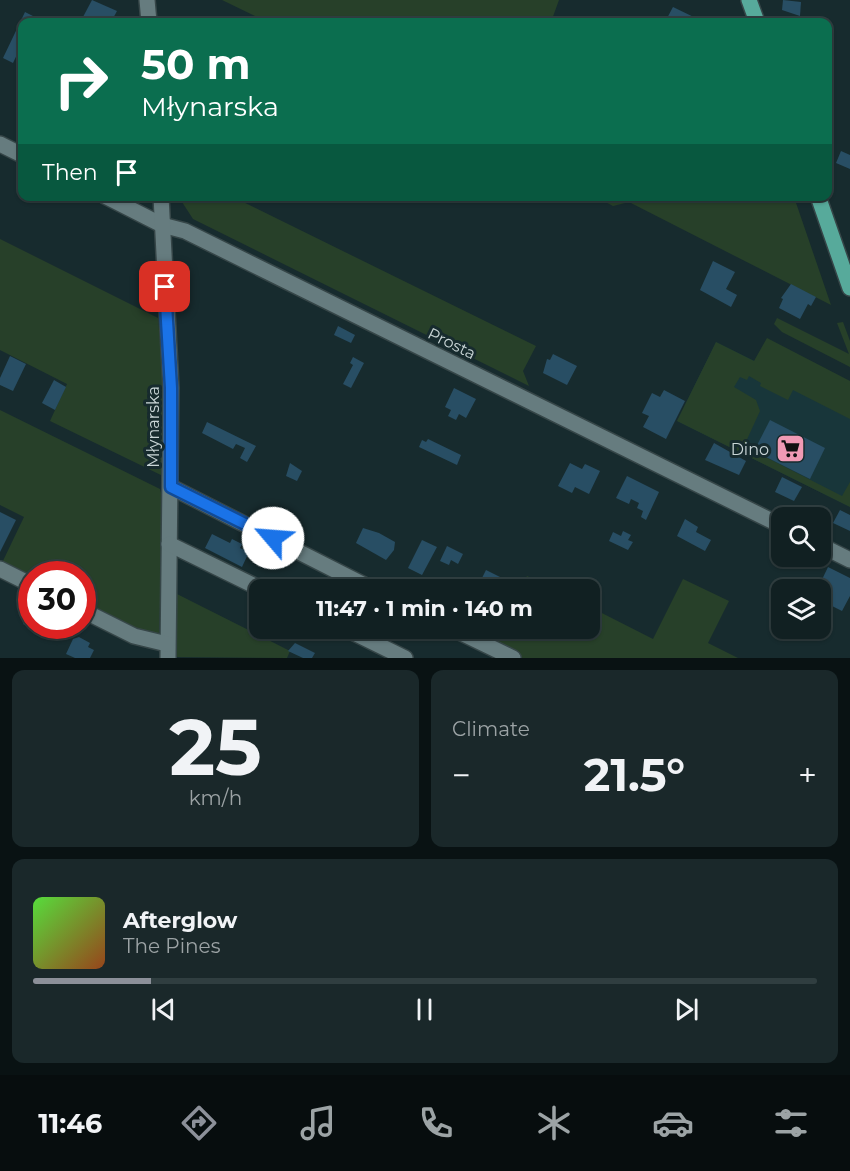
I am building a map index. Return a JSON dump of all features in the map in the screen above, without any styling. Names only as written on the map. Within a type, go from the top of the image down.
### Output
[{"type":"main road","points":[[749,0],[756,18]]},
{"type":"main road","points":[[820,201],[850,288]]},
{"type":"street","points":[[147,0],[149,18]]},
{"type":"street","points":[[0,144],[18,153]]},
{"type":"street","name":"Prosta","points":[[115,201],[162,225],[186,231],[771,521]]},
{"type":"street","name":"Młynarska","points":[[161,201],[170,358],[171,487],[167,651]]},
{"type":"street","points":[[171,487],[352,579]]},
{"type":"street","points":[[169,544],[249,583]]},
{"type":"street","points":[[831,550],[850,560]]},
{"type":"street","points":[[0,569],[18,578]]},
{"type":"street","points":[[96,617],[167,651]]},
{"type":"street","points":[[366,639],[405,658]]},
{"type":"street","points":[[474,639],[513,658]]},
{"type":"shaded area","points":[[716,342],[850,408],[850,507],[677,421]]},
{"type":"green space","points":[[222,0],[559,0],[552,18],[259,18]]},
{"type":"green space","points":[[241,201],[536,346],[523,371],[529,386],[193,219],[182,202]]},
{"type":"green space","points":[[604,201],[795,201],[831,305],[629,202],[613,206]]},
{"type":"green space","points":[[0,239],[158,318],[165,402],[165,477],[50,421],[67,384],[0,350]]},
{"type":"green space","points":[[777,318],[849,354],[837,323],[843,322],[850,341],[850,367],[782,332],[774,324]]},
{"type":"green space","points":[[767,338],[850,381],[850,419],[793,390],[788,400],[760,386],[761,383],[749,376],[747,380],[740,377],[734,387],[756,400],[760,411],[744,446],[842,496],[850,482],[850,507],[677,421],[716,342],[754,361]]},
{"type":"green space","points":[[0,410],[160,489],[163,500],[159,639],[96,611],[96,561],[18,561],[18,574],[1,565],[24,517],[0,505]]},
{"type":"green space","points":[[683,579],[729,601],[708,643],[738,658],[521,658],[493,644],[496,639],[600,639],[600,612],[653,639]]},
{"type":"green space","points":[[173,592],[249,630],[249,639],[266,639],[290,651],[287,658],[173,657]]},
{"type":"building","points":[[92,0],[117,11],[113,18],[83,17]]},
{"type":"building","points":[[783,0],[801,2],[800,16],[782,10]]},
{"type":"building","points":[[673,7],[696,18],[667,18]]},
{"type":"building","points":[[25,12],[35,17],[35,18],[22,18]]},
{"type":"building","points":[[18,27],[18,52],[13,63],[3,58]]},
{"type":"building","points":[[841,151],[850,155],[850,169],[836,163]]},
{"type":"building","points":[[713,261],[735,272],[726,289],[737,295],[731,307],[700,290]]},
{"type":"building","points":[[791,284],[816,297],[811,306],[808,304],[800,319],[779,308],[783,299],[781,298]]},
{"type":"building","points":[[338,326],[355,335],[351,343],[334,335]]},
{"type":"building","points":[[553,354],[577,366],[567,385],[543,373],[547,359],[550,360]]},
{"type":"building","points":[[10,356],[26,364],[13,391],[0,385],[0,378]]},
{"type":"building","points":[[353,357],[364,363],[351,388],[343,384],[353,365],[350,363]]},
{"type":"building","points":[[54,380],[66,387],[55,410],[42,403]]},
{"type":"building","points":[[454,388],[476,399],[466,418],[459,414],[456,420],[448,416],[451,410],[445,407]]},
{"type":"building","points":[[664,390],[685,401],[666,439],[643,427],[649,416],[642,413],[652,393],[660,397]]},
{"type":"building","name":"Dino","points":[[770,420],[825,448],[810,479],[754,451]]},
{"type":"building","points":[[207,422],[256,446],[247,462],[240,458],[245,448],[236,444],[233,449],[202,433]]},
{"type":"building","points":[[428,439],[461,455],[457,465],[419,447],[422,440],[426,442]]},
{"type":"building","points":[[714,443],[746,461],[739,475],[705,460]]},
{"type":"building","points":[[290,463],[302,471],[297,481],[286,476]]},
{"type":"building","points":[[570,463],[582,469],[585,464],[600,471],[589,494],[575,487],[572,493],[558,486]]},
{"type":"building","points":[[627,476],[659,492],[646,520],[641,517],[643,511],[637,508],[639,503],[631,499],[629,504],[616,498]]},
{"type":"building","points":[[782,477],[802,487],[794,501],[775,492]]},
{"type":"building","points":[[840,510],[850,515],[850,531],[833,523]]},
{"type":"building","points":[[0,512],[16,520],[0,552]]},
{"type":"building","points":[[685,519],[698,527],[696,532],[711,540],[705,551],[677,536]]},
{"type":"building","points":[[363,528],[379,533],[395,542],[394,550],[386,560],[356,543]]},
{"type":"building","points":[[623,531],[631,535],[628,540],[633,542],[628,550],[609,541],[613,532],[621,536]]},
{"type":"building","points":[[212,534],[230,543],[232,539],[242,544],[240,548],[249,552],[242,567],[205,548]]},
{"type":"building","points":[[422,540],[437,547],[422,575],[408,568]]},
{"type":"building","points":[[447,546],[463,554],[458,564],[451,560],[449,565],[440,561]]},
{"type":"building","points":[[828,567],[850,578],[850,596],[842,611],[831,606],[831,579],[822,579]]},
{"type":"building","points":[[486,570],[504,579],[482,579]]},
{"type":"building","points":[[73,639],[83,639],[90,643],[88,647],[94,650],[90,658],[75,658],[66,654]]},
{"type":"building","points":[[295,643],[315,653],[312,658],[303,658],[288,651]]},
{"type":"place","name":"Dino","points":[[790,449]]},
{"type":"route","points":[[165,287],[171,388],[171,487],[273,538]]}]
